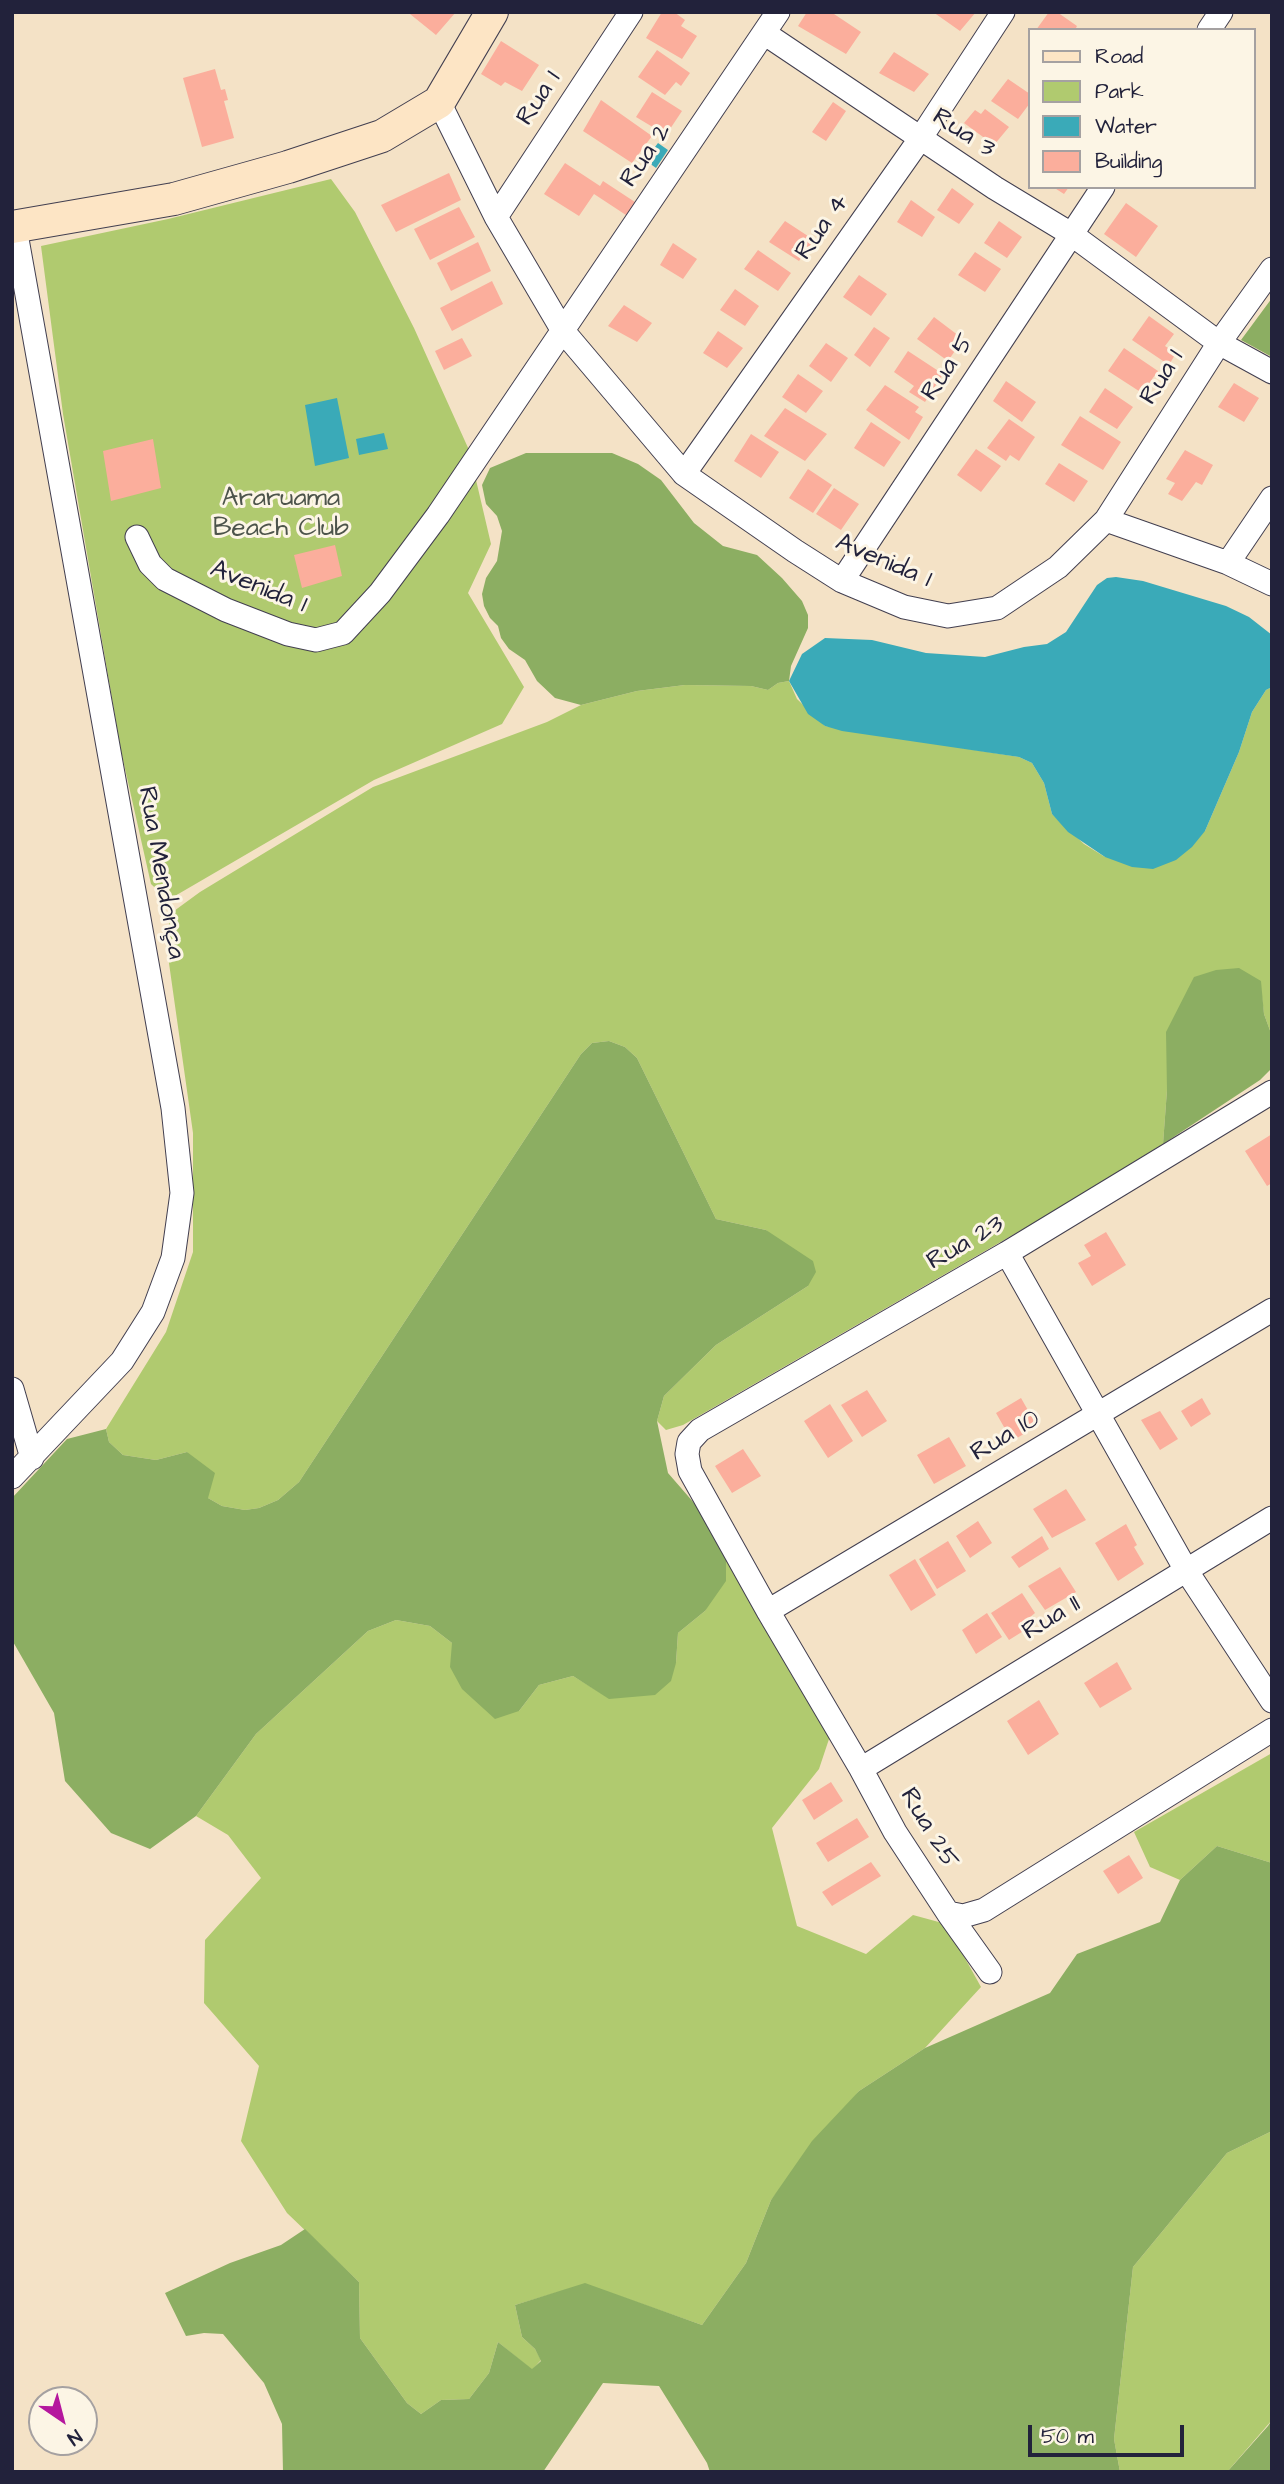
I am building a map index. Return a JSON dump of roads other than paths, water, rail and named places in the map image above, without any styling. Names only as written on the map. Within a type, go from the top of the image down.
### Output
[{"type":"street","points":[[14,228],[174,199],[288,167],[382,136],[439,102],[492,12]]},
{"type":"street","name":"Rua 1","points":[[496,217],[631,12]]},
{"type":"street","name":"Rua 2","points":[[564,331],[778,12]]},
{"type":"street","name":"Rua 4","points":[[684,474],[920,139],[1003,12]]},
{"type":"street","points":[[1210,28],[1221,12]]},
{"type":"street","name":"Rua 3","points":[[764,33],[920,139],[1071,234],[1219,343],[1272,372]]},
{"type":"street","name":"Avenida 1","points":[[439,102],[496,217],[564,331],[684,474],[842,581],[904,607],[948,616],[997,608],[1058,567],[1106,520]]},
{"type":"street","name":"Rua 5","points":[[842,581],[1102,189]]},
{"type":"street","name":"Rua Mendonça","points":[[12,1477],[122,1361],[153,1312],[173,1258],[182,1193],[173,1108],[14,228]]},
{"type":"street","name":"Rua 1","points":[[1106,520],[1219,343],[1272,270]]},
{"type":"street","name":"Avenida 1","points":[[137,537],[150,564],[165,579],[226,610],[288,634],[316,640],[343,633],[380,593],[438,515],[564,331]]},
{"type":"street","points":[[1228,563],[1272,498]]},
{"type":"street","points":[[1106,520],[1228,563],[1272,584]]},
{"type":"street","name":"Rua 23","points":[[689,1442],[700,1430],[1007,1253],[1272,1092]]},
{"type":"street","points":[[1007,1253],[1186,1570],[1272,1701]]},
{"type":"street","name":"Rua 10","points":[[768,1611],[1272,1310]]},
{"type":"street","points":[[12,1389],[32,1458]]},
{"type":"street","name":"Rua 25","points":[[689,1442],[687,1454],[690,1471],[768,1611],[895,1832],[990,1972]]},
{"type":"street","name":"Rua 11","points":[[861,1769],[1272,1518]]},
{"type":"street","points":[[948,1913],[963,1916],[984,1910],[1272,1730]]},
{"type":"water","points":[[658,143],[668,150],[656,168],[645,160]]},
{"type":"water","points":[[337,398],[349,458],[315,466],[305,405]]},
{"type":"water","points":[[384,433],[388,449],[359,455],[356,439]]},
{"type":"water","points":[[1107,578],[1143,581],[1226,606],[1249,617],[1272,635],[1272,687],[1266,690],[1252,712],[1239,752],[1205,831],[1192,847],[1176,860],[1153,869],[1132,867],[1105,857],[1068,832],[1052,814],[1044,783],[1032,763],[1019,757],[842,731],[825,726],[808,714],[789,681],[802,654],[825,638],[872,640],[926,653],[985,657],[1047,644],[1066,632],[1097,585]]},
{"type":"park label","name":"Araruama Beach Club","points":[[281,515]]}]
